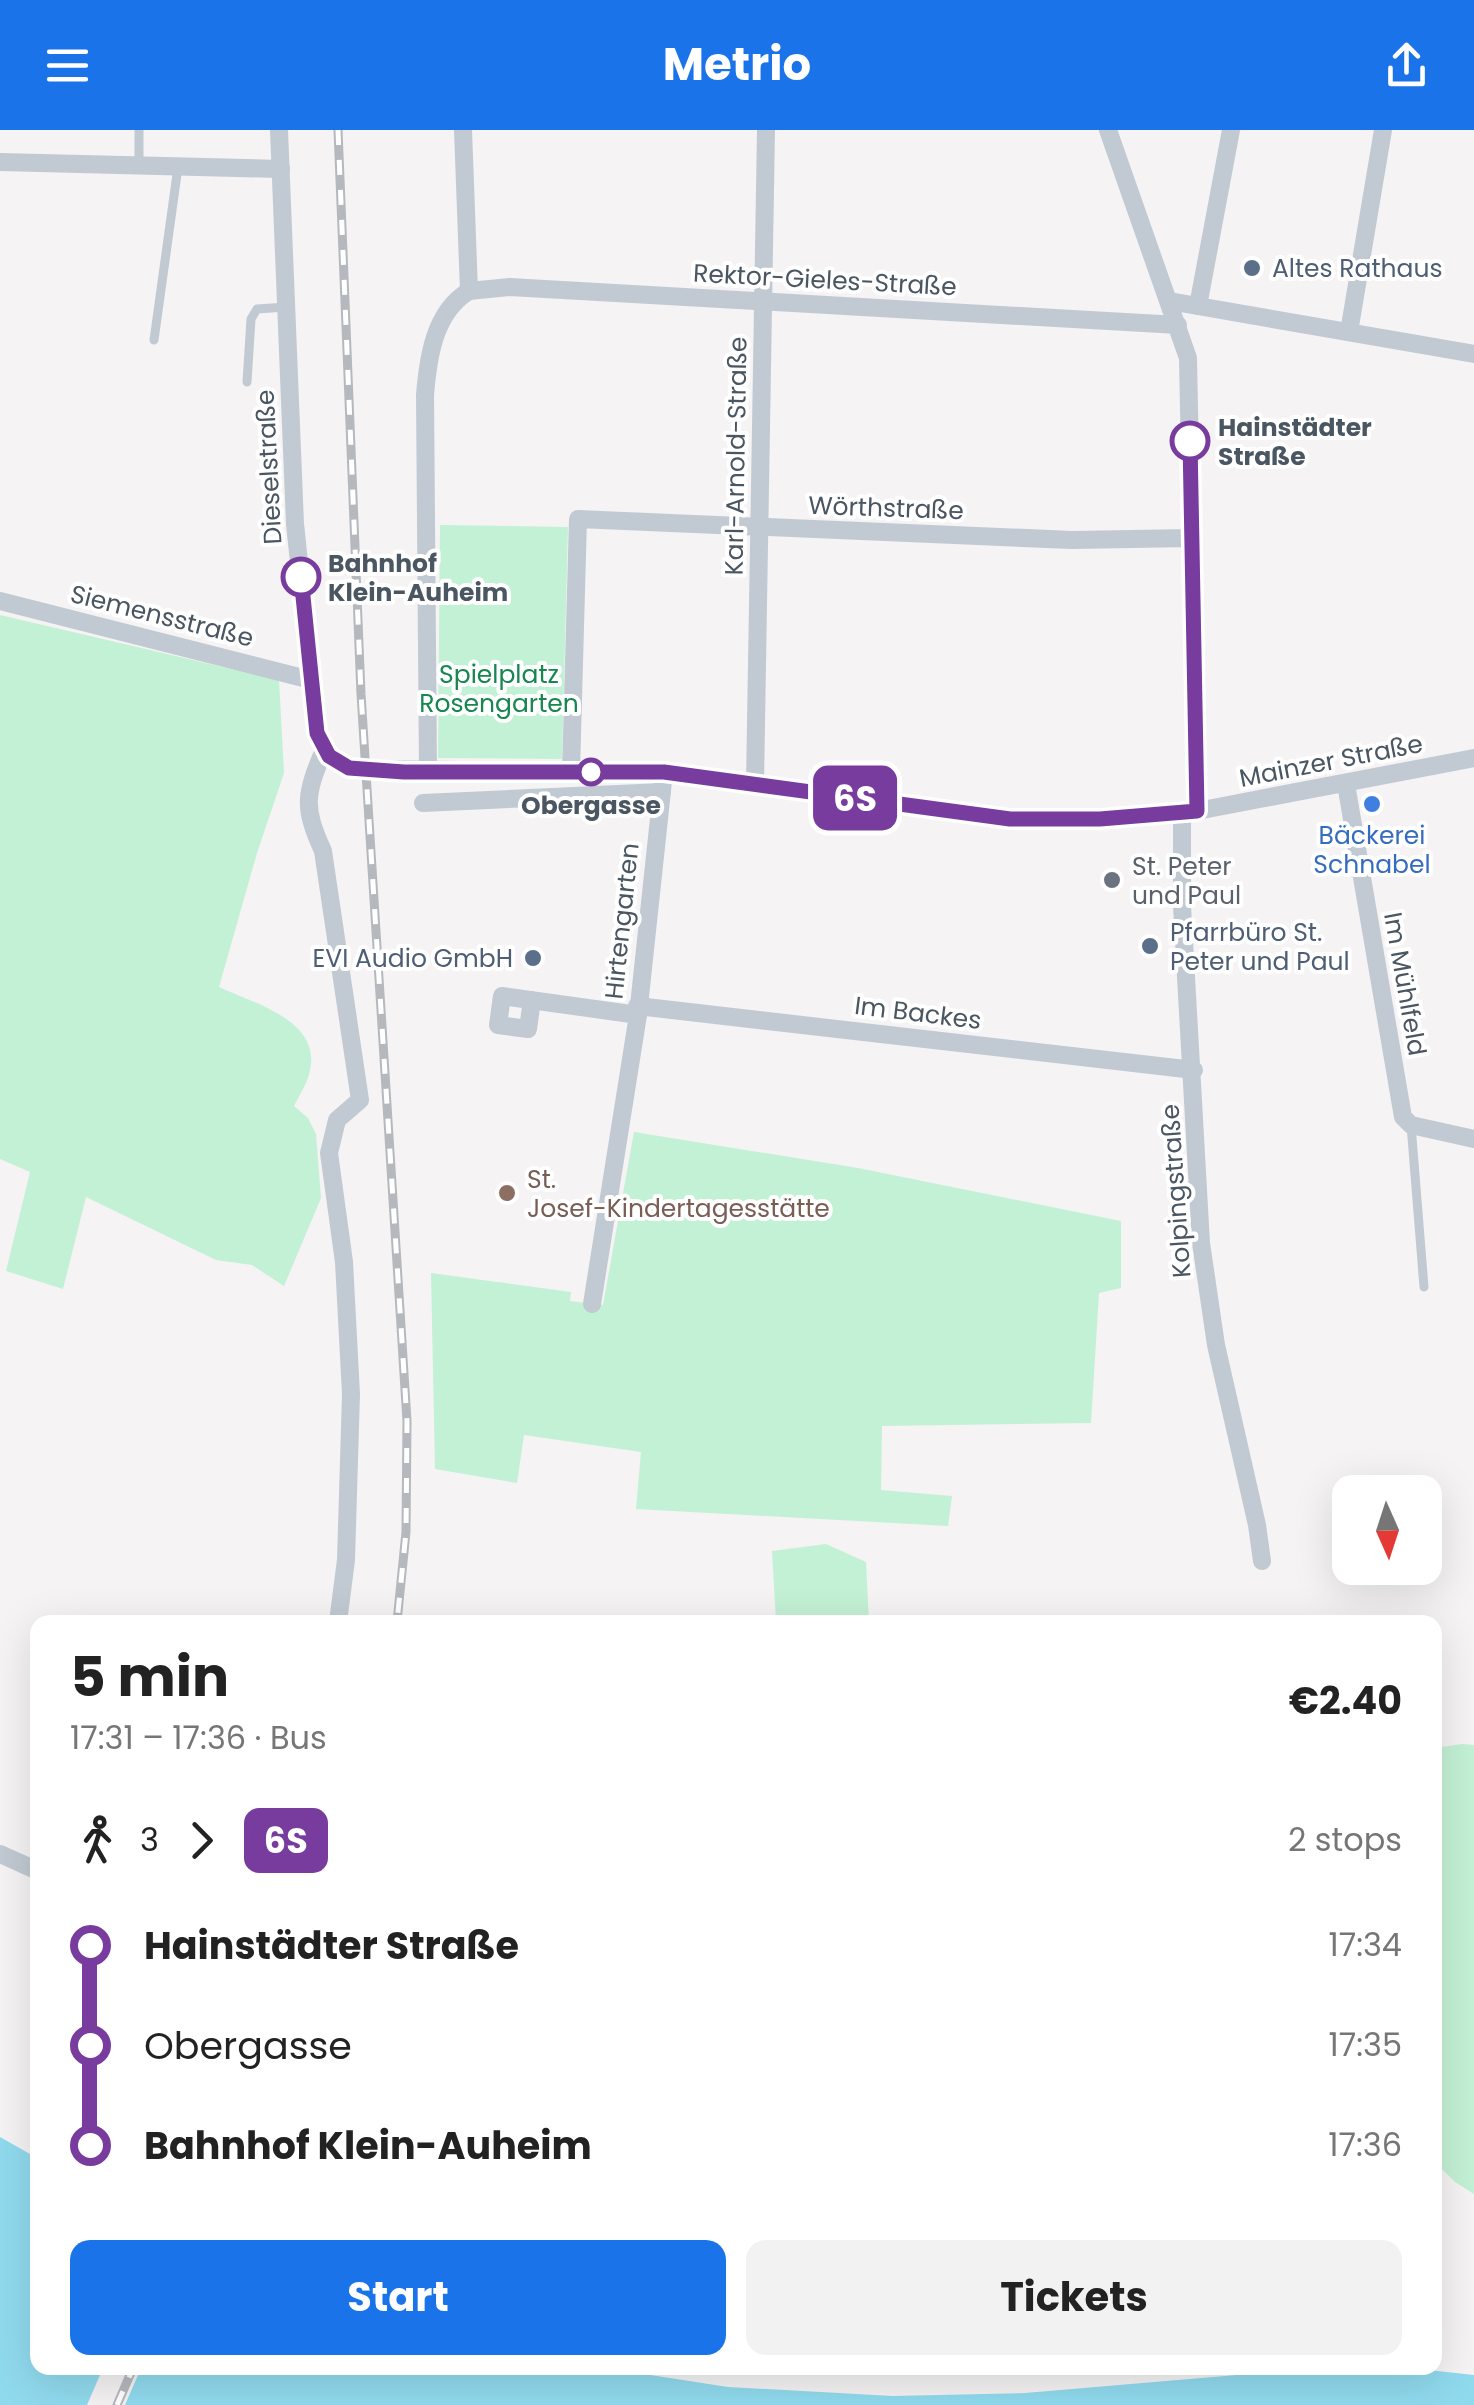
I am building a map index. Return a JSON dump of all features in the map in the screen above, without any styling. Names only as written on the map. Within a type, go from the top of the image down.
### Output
[{"type":"street","name":"Dieselstraße","points":[[280,130],[295,524],[317,733],[324,750]]},
{"type":"street","points":[[428,772],[426,379],[440,324],[456,300],[469,292],[463,130]]},
{"type":"street","name":"Karl-Arnold-Straße","points":[[755,783],[766,130]]},
{"type":"street","points":[[339,1615],[346,1560],[351,1394],[344,1262],[329,1153],[337,1120],[360,1100],[323,851],[308,817],[307,798],[324,750],[343,766],[368,770],[664,772],[1010,819],[1100,819],[1190,812],[1189,370],[1178,326],[1108,130]]},
{"type":"street","points":[[1198,306],[1231,130]]},
{"type":"street","points":[[1357,333],[1383,130]]},
{"type":"street","points":[[0,162],[281,169]]},
{"type":"street","name":"Rektor-Gieles-Straße","points":[[469,292],[510,287],[1178,326]]},
{"type":"street","points":[[1169,301],[1474,354]]},
{"type":"street","name":"Wörthstraße","points":[[571,772],[578,519],[1072,540],[1192,538]]},
{"type":"street","name":"Siemensstraße","points":[[0,601],[311,680]]},
{"type":"street","name":"Mainzer Straße","points":[[1190,812],[1474,758]]},
{"type":"street","name":"Hirtengarten","points":[[592,1304],[637,1011],[664,772]]},
{"type":"street","name":"Im Mühlfeld","points":[[1346,784],[1403,1117],[1411,1125]]},
{"type":"street","points":[[422,803],[662,792]]},
{"type":"street","name":"Kolpingstraße","points":[[1190,812],[1182,906],[1194,1070],[1198,1203],[1216,1345],[1262,1561]]},
{"type":"street","name":"Hirtengarten","points":[[532,1000],[637,1011]]},
{"type":"street","name":"Im Backes","points":[[637,1011],[1194,1070]]},
{"type":"street","points":[[1411,1125],[1474,1139]]},
{"type":"street","points":[[0,1854],[30,1868]]},
{"type":"lane","points":[[138,130],[139,166]]},
{"type":"lane","points":[[154,340],[178,167]]},
{"type":"lane","points":[[247,382],[251,319],[256,309],[286,308]]},
{"type":"lane","points":[[1411,1125],[1424,1287]]},
{"type":"green space","name":"Spielplatz Rosengarten","points":[[440,525],[568,527],[562,759],[438,758]]},
{"type":"green space","points":[[0,615],[279,680],[284,773],[219,987],[266,1007],[295,1026],[311,1053],[309,1074],[294,1106],[308,1118],[316,1134],[321,1198],[284,1286],[252,1265],[216,1260],[86,1197],[63,1289],[6,1271],[30,1172],[0,1159]]},
{"type":"green space","points":[[634,1132],[858,1168],[1121,1221],[1121,1288],[1099,1293],[1091,1423],[882,1426],[881,1490],[952,1496],[948,1526],[636,1509],[641,1452],[524,1435],[517,1483],[435,1469],[431,1273],[571,1292],[570,1301],[603,1305]]},
{"type":"green space","points":[[826,1544],[866,1562],[869,1615],[776,1615],[772,1551]]},
{"type":"green space","points":[[1474,1745],[1474,2194],[1442,2169],[1442,1747]]},
{"type":"water","points":[[0,2137],[30,2154],[30,2375],[650,2375],[728,2387],[893,2396],[1025,2393],[1237,2375],[1442,2375],[1442,2372],[1474,2375],[1474,2405],[0,2405]]},
{"type":"pier","points":[[100,2375],[138,2375],[125,2405],[87,2405]]},
{"type":"railway","points":[[338,130],[361,694],[407,1421],[406,1532],[398,1615]]},
{"type":"railway","points":[[117,2405],[130,2375]]},
{"type":"bus line","name":"6S","points":[[301,577],[317,733],[329,756],[349,768],[404,772],[664,772],[1010,819],[1100,819],[1197,811],[1190,441]]},
{"type":"place","name":"Altes Rathaus","points":[[1252,268]]},
{"type":"place","name":"Hainstädter Straße","points":[[1190,441]]},
{"type":"place","name":"Bahnhof Klein-Auheim","points":[[301,577]]},
{"type":"place","name":"Obergasse","points":[[591,772]]},
{"type":"place","name":"Bäckerei Schnabel","points":[[1372,804]]},
{"type":"place","name":"St. Peter und Paul","points":[[1112,880]]},
{"type":"place","name":"Pfarrbüro St. Peter und Paul","points":[[1150,946]]},
{"type":"place","name":"EVI Audio GmbH","points":[[533,958]]},
{"type":"place","name":"St. Josef-Kindertagesstätte","points":[[507,1193]]}]
